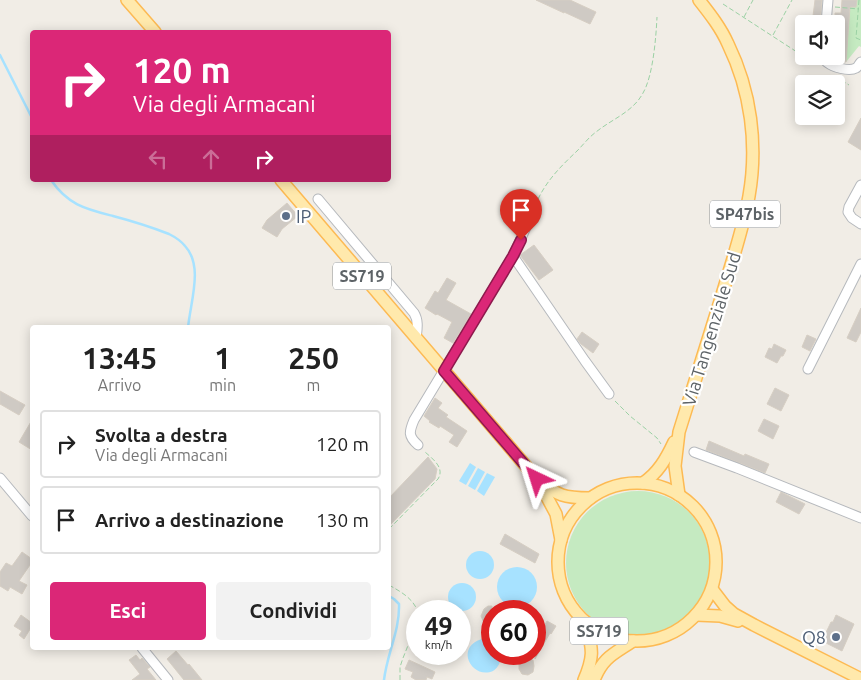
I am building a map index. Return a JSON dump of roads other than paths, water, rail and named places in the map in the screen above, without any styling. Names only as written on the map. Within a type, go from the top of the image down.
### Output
[{"type":"main road","points":[[127,0],[153,30]]},
{"type":"main road","name":"Via Tangenziale Sud","points":[[643,483],[651,478],[660,468],[679,432],[741,233],[749,195],[753,155],[749,104],[741,75],[728,44],[699,0]]},
{"type":"main road","name":"SS719","points":[[283,182],[537,479],[556,514],[561,540]]},
{"type":"main road","name":"Via Tangenziale Sud","points":[[679,432],[675,466],[679,495]]},
{"type":"main road","name":"SS719","points":[[537,479],[564,497],[590,498]]},
{"type":"main road","name":"SS719","points":[[643,483],[661,487],[679,495],[699,512],[715,544],[717,562],[715,580],[708,598],[696,615],[678,630],[664,637],[649,641],[620,640],[596,630],[573,609],[561,585],[558,567],[559,549],[572,516],[590,498],[620,485],[643,483]]},
{"type":"main road","points":[[712,589],[728,609],[754,626],[861,679]]},
{"type":"main road","points":[[696,615],[720,616],[754,626]]},
{"type":"main road","points":[[584,680],[590,665],[592,651],[586,622]]},
{"type":"main road","points":[[594,680],[602,664],[609,656],[633,641]]},
{"type":"street","points":[[834,65],[849,69],[857,67],[861,62]]},
{"type":"street","points":[[861,185],[848,212],[852,218],[861,224]]},
{"type":"street","points":[[318,199],[412,309],[418,320],[416,339]]},
{"type":"street","points":[[418,445],[411,436],[411,426],[513,256],[532,214]]},
{"type":"street","points":[[513,256],[608,394]]},
{"type":"street","points":[[808,370],[861,264]]},
{"type":"street","points":[[694,452],[861,518]]},
{"type":"street","points":[[0,478],[30,514]]},
{"type":"street","points":[[144,650],[168,680]]},
{"type":"water","points":[[470,463],[476,467],[466,485],[459,481]]},
{"type":"water","points":[[478,468],[485,472],[475,490],[468,486]]},
{"type":"water","points":[[487,473],[495,477],[484,496],[477,491]]},
{"type":"water","points":[[480,551],[490,555],[494,565],[490,575],[480,579],[470,575],[466,565],[470,555]]},
{"type":"water","points":[[509,568],[525,568],[534,576],[537,583],[536,595],[532,600],[502,600],[498,595],[498,579]]},
{"type":"water","points":[[456,584],[468,584],[475,591],[475,603],[471,608],[471,600],[448,600],[449,591]]},
{"type":"water","points":[[481,640],[481,665],[498,665],[497,668],[485,673],[473,667],[471,664],[471,647]]},
{"type":"waterway","points":[[0,55],[30,114]]},
{"type":"waterway","points":[[52,182],[64,195],[78,205],[162,231],[173,236],[183,244],[191,254],[195,274],[188,325]]},
{"type":"waterway","points":[[391,597],[399,604],[399,614],[391,649]]},
{"type":"waterway","points":[[384,680],[391,650]]},
{"type":"place","name":"IP","points":[[286,216]]},
{"type":"place","name":"Q8","points":[[836,637]]}]
